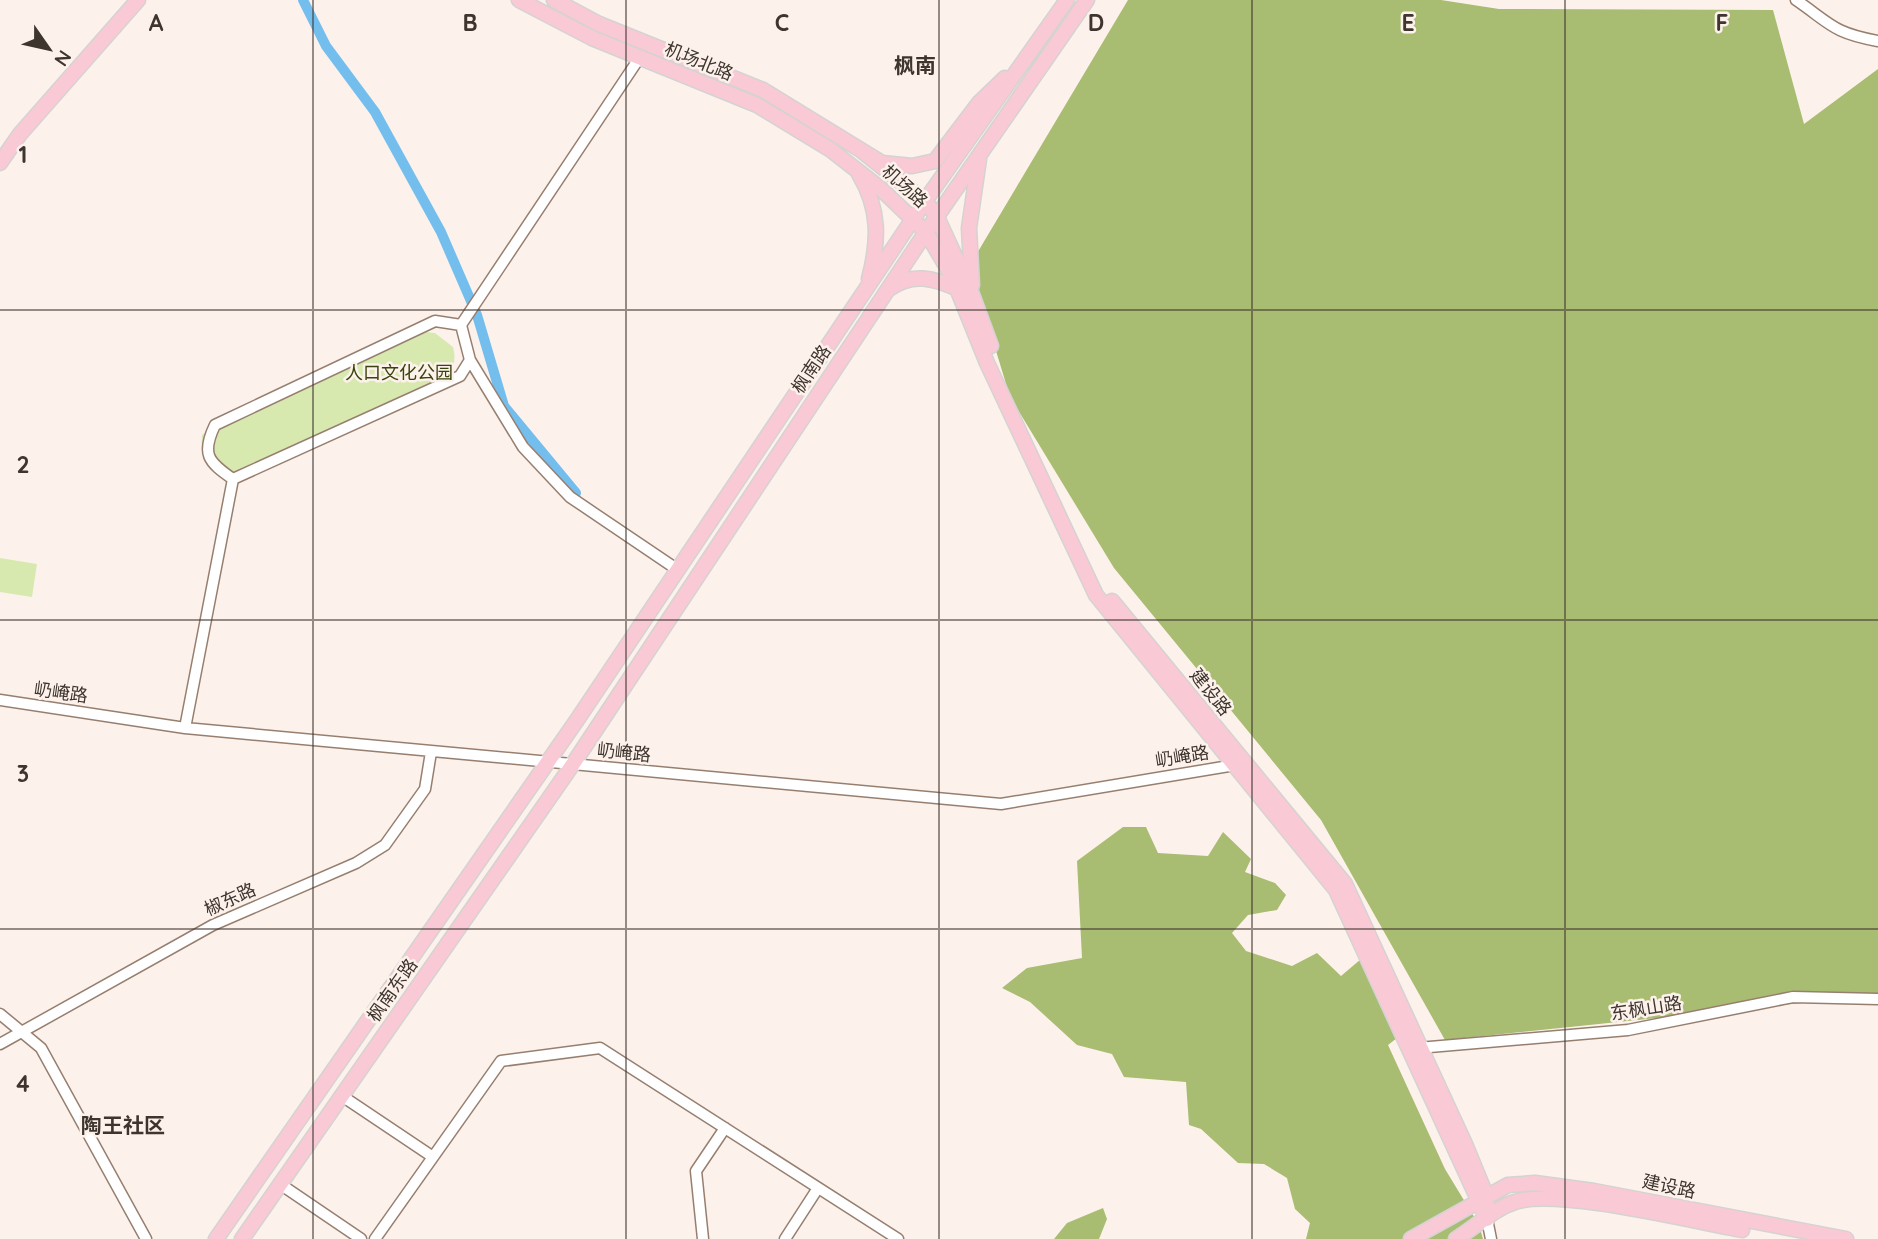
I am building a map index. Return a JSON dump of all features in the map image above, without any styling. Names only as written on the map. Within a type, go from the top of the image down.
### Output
[{"type":"main road","points":[[0,163],[20,134],[138,0]]},
{"type":"main road","name":"机场北路","points":[[519,0],[592,38],[757,105],[857,170]]},
{"type":"main road","name":"机场北路","points":[[554,0],[599,24],[763,90],[862,151]]},
{"type":"main road","name":"枫南路","points":[[216,1239],[549,761],[913,218],[1067,0]]},
{"type":"main road","name":"枫南路","points":[[573,764],[926,232],[1087,0]]},
{"type":"main road","points":[[862,151],[892,165],[935,162],[979,103],[1019,68]]},
{"type":"main road","name":"机场路","points":[[862,151],[925,201]]},
{"type":"main road","points":[[973,297],[969,228],[980,154]]},
{"type":"main road","points":[[857,170],[872,200],[877,227],[867,287]]},
{"type":"main road","name":"机场路","points":[[857,170],[926,232]]},
{"type":"main road","name":"建设路","points":[[925,201],[937,216],[973,297],[996,363],[1104,591],[1336,890],[1481,1198]]},
{"type":"main road","name":"建设路","points":[[926,232],[958,289],[987,363],[1096,595],[1238,764],[1345,884],[1418,1048],[1481,1198],[1487,1219]]},
{"type":"main road","points":[[887,290],[911,278],[922,277],[958,289]]},
{"type":"main road","name":"枫南东路","points":[[242,1239],[573,764]]},
{"type":"main road","name":"建设路","points":[[1411,1239],[1508,1185],[1546,1185],[1594,1191],[1846,1239]]},
{"type":"main road","name":"建设路","points":[[1456,1239],[1512,1202],[1535,1198],[1591,1203],[1790,1239]]},
{"type":"street","points":[[1796,0],[1825,24],[1850,36],[1878,41]]},
{"type":"street","points":[[640,57],[461,325],[470,360],[523,447],[570,497],[678,570]]},
{"type":"street","points":[[233,480],[215,467],[208,454],[207,441],[215,425],[435,321],[461,325]]},
{"type":"street","points":[[233,480],[460,376],[470,360]]},
{"type":"street","points":[[185,728],[233,480]]},
{"type":"street","name":"屷崦路","points":[[0,700],[185,728],[1001,804],[1238,764]]},
{"type":"street","name":"椒东路","points":[[0,1044],[213,925],[356,863],[385,845],[425,789],[431,752]]},
{"type":"street","name":"东枫山路","points":[[1418,1048],[1628,1030],[1793,997],[1878,999]]},
{"type":"street","points":[[0,1014],[41,1048],[146,1239]]},
{"type":"street","points":[[375,1239],[501,1061],[600,1048],[898,1239]]},
{"type":"street","points":[[342,1096],[433,1157]]},
{"type":"street","points":[[703,1239],[696,1171],[725,1128]]},
{"type":"street","points":[[280,1184],[361,1239]]},
{"type":"street","points":[[785,1239],[818,1188]]},
{"type":"street","points":[[1487,1219],[1491,1239]]},
{"type":"green space","points":[[1128,0],[1441,0],[1499,9],[1773,10],[1804,124],[1878,69],[1878,995],[1445,1040],[1321,820],[1114,568],[1010,397],[970,265]]},
{"type":"green space","name":"人口文化公园","points":[[426,332],[435,333],[453,347],[453,367],[440,382],[231,473],[216,471],[206,463],[202,451],[202,435],[211,428]]},
{"type":"green space","points":[[0,558],[37,564],[32,597],[0,592]]},
{"type":"green space","points":[[1123,827],[1146,827],[1158,853],[1208,856],[1223,832],[1251,859],[1245,872],[1275,883],[1286,895],[1277,910],[1248,915],[1232,933],[1246,951],[1292,966],[1317,953],[1341,976],[1361,959],[1397,1038],[1388,1045],[1445,1169],[1479,1225],[1483,1239],[1306,1239],[1310,1223],[1295,1209],[1287,1178],[1264,1164],[1238,1163],[1201,1129],[1189,1125],[1186,1082],[1124,1077],[1112,1054],[1077,1045],[1030,1002],[1002,988],[1027,968],[1082,958],[1077,861]]},
{"type":"green space","points":[[1103,1208],[1107,1219],[1099,1239],[1054,1239],[1067,1223]]},
{"type":"waterway","points":[[303,0],[326,46],[375,112],[441,232],[477,315],[504,406],[576,493]]},
{"type":"district","name":"枫南","points":[[915,65]]},
{"type":"district","name":"陶王社区","points":[[123,1125]]}]
